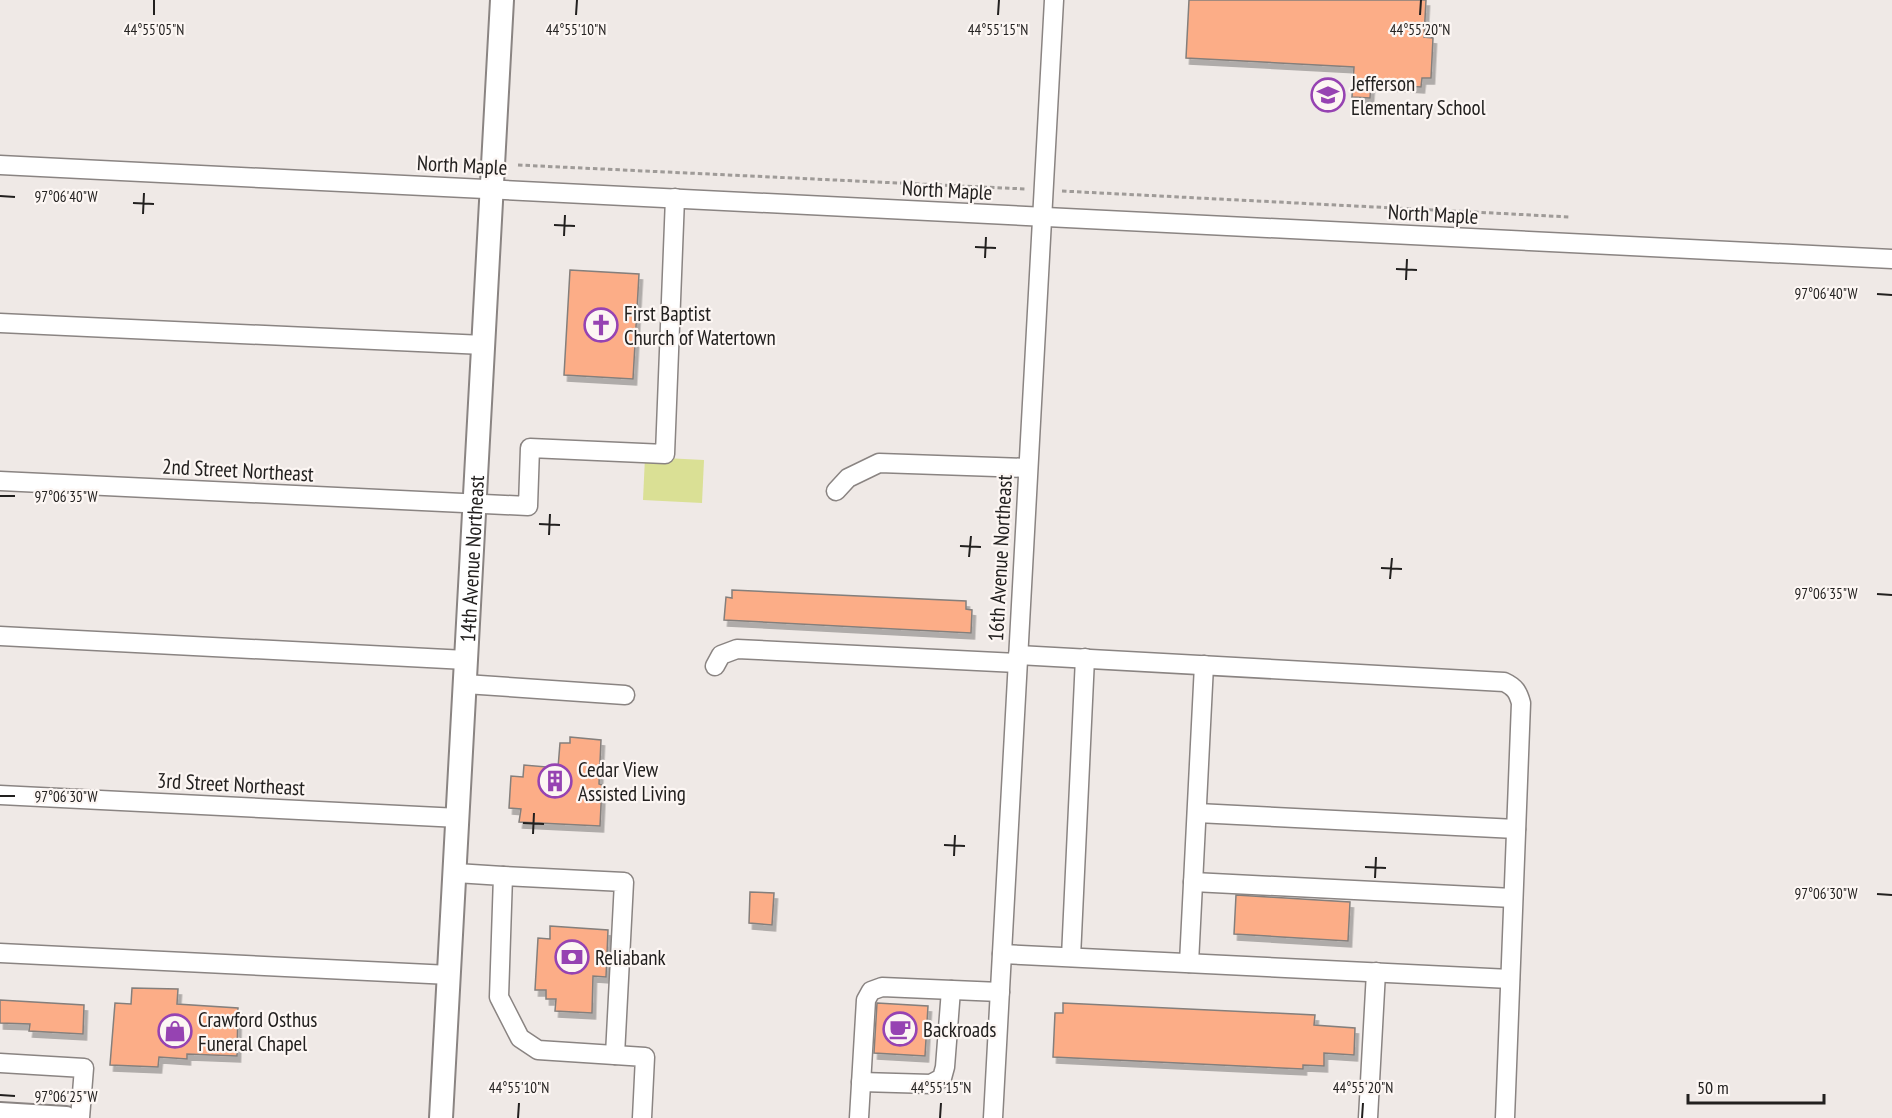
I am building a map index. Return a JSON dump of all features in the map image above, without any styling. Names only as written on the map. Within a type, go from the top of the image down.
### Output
[{"type":"main road","name":"14th Avenue Northeast","points":[[441,1118],[502,0]]},
{"type":"main road","points":[[0,1114],[66,1118]]},
{"type":"street","name":"16th Avenue Northeast","points":[[993,1118],[1054,0]]},
{"type":"street","name":"North Maple","points":[[0,165],[1892,259]]},
{"type":"street","name":"2nd Street Northeast","points":[[0,481],[528,506],[530,448],[665,454],[675,198]]},
{"type":"street","points":[[0,323],[484,345]]},
{"type":"street","points":[[836,491],[848,478],[879,463],[1028,468]]},
{"type":"street","points":[[0,636],[466,660]]},
{"type":"street","points":[[715,666],[721,655],[737,649],[1018,659],[1085,658],[1504,682],[1513,686],[1521,703],[1505,1118]]},
{"type":"street","points":[[1071,957],[1085,658]]},
{"type":"street","points":[[1189,963],[1204,665]]},
{"type":"street","points":[[465,684],[624,695]]},
{"type":"street","name":"3rd Street Northeast","points":[[0,795],[459,818]]},
{"type":"street","points":[[1197,813],[1516,829]]},
{"type":"street","points":[[456,873],[624,882],[615,1055]]},
{"type":"street","points":[[503,876],[499,997],[520,1038],[538,1050],[645,1057],[642,1118]]},
{"type":"street","points":[[1193,882],[1514,898]]},
{"type":"street","points":[[0,953],[450,975]]},
{"type":"street","points":[[1002,954],[1510,979]]},
{"type":"street","points":[[1368,1118],[1376,972]]},
{"type":"street","points":[[859,1118],[866,1000],[871,991],[882,987],[1000,992]]},
{"type":"street","points":[[861,1082],[932,1084],[942,1078],[945,1067],[951,990]]},
{"type":"street","points":[[0,1063],[84,1068],[80,1118]]},
{"type":"path","points":[[518,165],[1570,217]]},
{"type":"green space","points":[[645,457],[704,460],[702,503],[643,500]]},
{"type":"building","points":[[1189,0],[1426,0],[1424,37],[1433,38],[1431,78],[1422,78],[1421,87],[1371,84],[1370,98],[1352,97],[1354,67],[1186,58]]},
{"type":"building","name":"First Baptist Church of Watertown","points":[[570,270],[639,274],[633,379],[564,375]]},
{"type":"building","points":[[732,590],[966,601],[966,609],[972,610],[971,633],[724,620],[726,597],[732,598]]},
{"type":"building","name":"Cedar View Assisted Living","points":[[570,737],[601,740],[600,826],[519,822],[521,809],[509,808],[511,776],[523,777],[524,765],[558,768],[560,743],[570,743]]},
{"type":"building","points":[[750,892],[774,893],[772,925],[749,923]]},
{"type":"building","points":[[1236,895],[1350,902],[1348,941],[1234,934]]},
{"type":"building","name":"Reliabank","points":[[550,926],[608,930],[606,977],[593,976],[592,1013],[555,1011],[556,999],[546,999],[546,990],[535,990],[538,938],[550,939]]},
{"type":"building","name":"Crawford Osthus Funeral Chapel","points":[[132,988],[178,989],[177,1004],[238,1008],[237,1056],[187,1054],[187,1059],[159,1057],[158,1067],[110,1065],[115,1003],[131,1004]]},
{"type":"building","points":[[0,1000],[84,1005],[83,1034],[29,1031],[30,1024],[0,1023]]},
{"type":"building","name":"Backroads","points":[[877,1003],[928,1006],[925,1056],[874,1053]]},
{"type":"building","points":[[1063,1003],[1315,1015],[1314,1025],[1355,1028],[1354,1055],[1324,1053],[1324,1066],[1303,1065],[1303,1069],[1053,1057],[1055,1013],[1063,1013]]},
{"type":"place","name":"Jefferson Elementary School","points":[[1328,95]]},
{"type":"place","name":"First Baptist Church of Watertown","points":[[601,325]]},
{"type":"place","name":"Cedar View Assisted Living","points":[[555,781]]},
{"type":"place","name":"Reliabank","points":[[572,957]]},
{"type":"place","name":"Backroads","points":[[900,1029]]},
{"type":"place","name":"Crawford Osthus Funeral Chapel","points":[[175,1031]]}]
